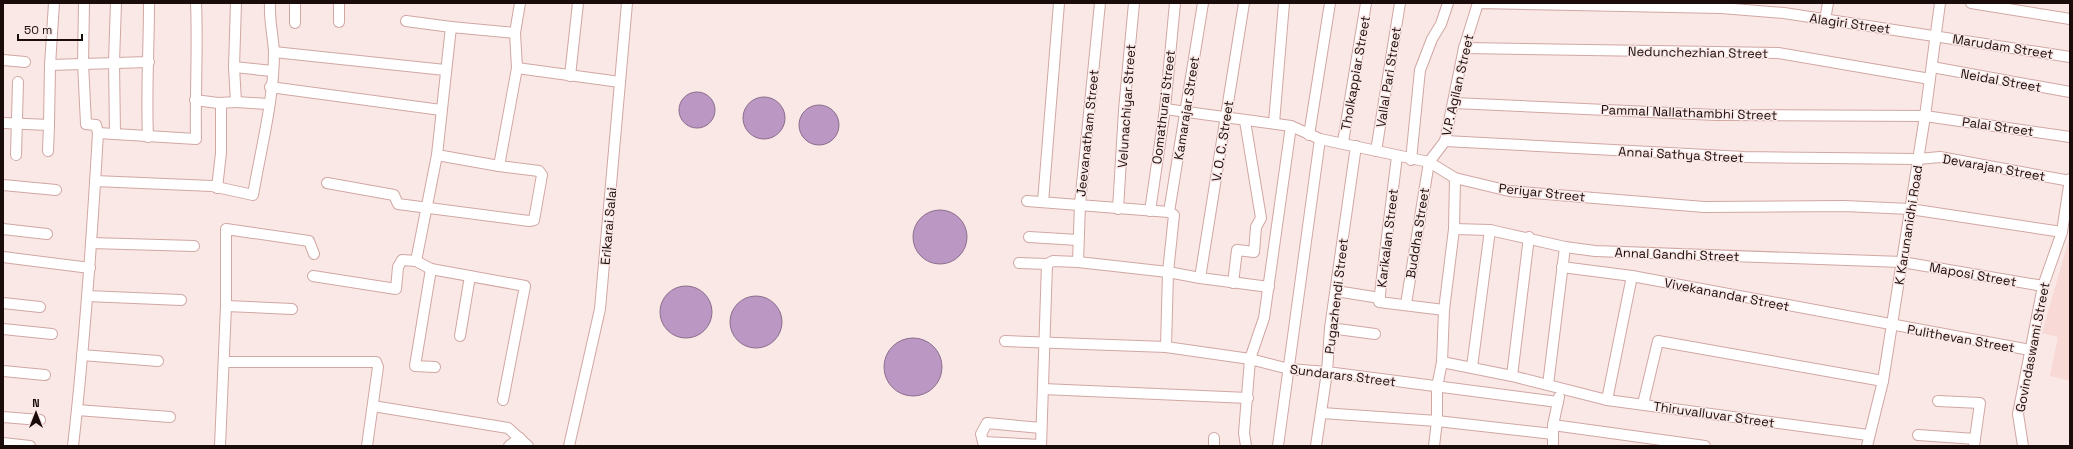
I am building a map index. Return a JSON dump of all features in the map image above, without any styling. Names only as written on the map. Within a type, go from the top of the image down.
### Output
[{"type":"street","points":[[48,151],[50,65],[54,3]]},
{"type":"street","points":[[73,446],[90,268],[98,133],[96,125],[86,124],[83,63],[84,3]]},
{"type":"street","points":[[115,134],[114,62],[116,3]]},
{"type":"street","points":[[148,136],[146,98],[149,62],[149,3]]},
{"type":"street","points":[[98,133],[196,139],[195,100],[198,43],[196,3]]},
{"type":"street","points":[[236,3],[234,67],[236,102]]},
{"type":"street","points":[[95,181],[217,188],[253,194],[264,142],[274,52],[270,3]]},
{"type":"street","points":[[295,3],[295,23]]},
{"type":"street","points":[[338,22],[339,3]]},
{"type":"street","points":[[499,166],[517,68],[515,33],[520,3]]},
{"type":"street","points":[[570,76],[578,3]]},
{"type":"street","name":"Erikarai Salai","points":[[569,446],[600,309],[627,3]]},
{"type":"street","points":[[1043,202],[1059,3]]},
{"type":"street","name":"Jeevanatham Street","points":[[1078,262],[1080,204],[1100,3]]},
{"type":"street","name":"Velunachiyar Street","points":[[1118,209],[1124,110],[1134,3]]},
{"type":"street","name":"Oomathurai Street","points":[[1150,211],[1165,109],[1175,3]]},
{"type":"street","name":"Kamarajar Street","points":[[1169,212],[1203,3]]},
{"type":"street","name":"V. O. C. Street","points":[[1200,278],[1244,3]]},
{"type":"street","points":[[1274,123],[1284,3]]},
{"type":"street","points":[[1309,135],[1330,3]]},
{"type":"street","name":"Tholkappiar Street","points":[[1343,142],[1366,3]]},
{"type":"street","name":"Vallal Pari Street","points":[[1376,151],[1400,3]]},
{"type":"street","points":[[1411,160],[1420,70],[1432,39],[1441,24],[1448,3]]},
{"type":"street","name":"Alagiri Street","points":[[1478,3],[1721,6],[1784,12],[1825,20],[1935,35]]},
{"type":"street","name":"V.P. Agilan Street","points":[[1429,162],[1445,141],[1454,103],[1464,48],[1478,3]]},
{"type":"street","points":[[1825,20],[1828,3]]},
{"type":"street","name":"K Karunanidhi Road","points":[[1867,446],[1868,435],[1883,381],[1925,116],[1940,3]]},
{"type":"street","points":[[1971,3],[2070,19]]},
{"type":"street","points":[[406,21],[515,33]]},
{"type":"street","points":[[416,261],[437,155],[451,27]]},
{"type":"street","name":"Marudam Street","points":[[1935,35],[2070,57]]},
{"type":"street","name":"Nedunchezhian Street","points":[[1464,48],[1778,53],[1930,79]]},
{"type":"street","points":[[274,52],[446,70]]},
{"type":"street","points":[[3,60],[25,62]]},
{"type":"street","points":[[50,65],[149,62]]},
{"type":"street","points":[[234,67],[272,71]]},
{"type":"street","name":"Neidal Street","points":[[1932,67],[2070,92]]},
{"type":"street","points":[[517,68],[620,82]]},
{"type":"street","points":[[16,155],[18,82]]},
{"type":"street","points":[[270,87],[441,110]]},
{"type":"street","points":[[195,100],[221,103],[236,102],[268,104]]},
{"type":"street","points":[[217,188],[221,153],[221,103]]},
{"type":"street","name":"Pammal Nallathambhi Street","points":[[1454,103],[1716,114],[1925,116]]},
{"type":"street","name":"Periyar Street","points":[[1165,109],[1226,119],[1291,126],[1320,139],[1343,142],[1411,160],[1429,162],[1455,178],[1509,191],[1704,207],[1844,206],[1910,209],[2062,232]]},
{"type":"street","name":"Palai Street","points":[[1925,116],[2070,137]]},
{"type":"street","points":[[1233,283],[1236,250],[1254,252],[1256,227],[1261,218],[1245,121]]},
{"type":"street","points":[[3,123],[49,125]]},
{"type":"street","points":[[1246,446],[1244,433],[1250,359],[1264,318],[1291,126]]},
{"type":"street","points":[[1278,446],[1320,139]]},
{"type":"street","name":"Annai Sathya Street","points":[[1445,141],[1744,157],[1918,159]]},
{"type":"street","name":"Pugazhendi Street","points":[[1316,446],[1327,372],[1330,328],[1356,146]]},
{"type":"street","points":[[326,183],[394,195],[398,204],[529,221],[534,220],[542,175],[538,171],[437,155]]},
{"type":"street","name":"Karikalan Street","points":[[1397,156],[1380,302],[1406,304],[1444,310]]},
{"type":"street","name":"Devarajan Street","points":[[1918,159],[1940,157],[2070,180]]},
{"type":"street","name":"Buddha Street","points":[[1406,304],[1429,162]]},
{"type":"street","points":[[1434,446],[1437,421],[1437,387],[1442,362],[1444,310],[1454,229],[1455,178]]},
{"type":"street","name":"Govindaswami Street","points":[[2023,446],[2018,414],[2043,286],[2062,232],[2070,180]]},
{"type":"street","points":[[3,185],[56,190]]},
{"type":"street","points":[[1027,201],[1169,212],[1174,215],[1168,272],[1166,347]]},
{"type":"street","points":[[3,229],[47,234]]},
{"type":"street","points":[[220,446],[226,306],[226,229],[309,241],[314,254]]},
{"type":"street","name":"Annal Gandhi Street","points":[[1454,229],[1490,230],[1529,237],[1565,247],[1595,251],[1902,262]]},
{"type":"street","points":[[1472,367],[1490,230]]},
{"type":"street","points":[[1029,237],[1078,240]]},
{"type":"street","points":[[1512,376],[1529,237]]},
{"type":"street","points":[[91,243],[194,246]]},
{"type":"street","points":[[1548,385],[1565,247]]},
{"type":"street","points":[[3,257],[90,268]]},
{"type":"street","points":[[314,276],[396,289],[398,267],[402,260],[416,261],[431,269],[525,286],[503,400]]},
{"type":"street","points":[[1019,263],[1047,264],[1053,261],[1078,262],[1168,272],[1233,283],[1269,287]]},
{"type":"street","name":"Maposi Street","points":[[1902,262],[2043,286]]},
{"type":"street","points":[[1041,428],[987,423],[981,434],[983,442],[1041,446],[1047,264]]},
{"type":"street","name":"Vivekanandar Street","points":[[1562,267],[1632,276],[1892,326]]},
{"type":"street","points":[[431,269],[415,366],[435,367]]},
{"type":"street","points":[[460,336],[470,276]]},
{"type":"street","points":[[1607,400],[1632,276]]},
{"type":"street","points":[[1336,291],[1380,298]]},
{"type":"street","points":[[87,296],[181,300]]},
{"type":"street","points":[[3,302],[40,307]]},
{"type":"street","points":[[226,306],[292,309]]},
{"type":"street","name":"Pulithevan Street","points":[[1892,326],[2030,350]]},
{"type":"street","points":[[1330,328],[1375,334]]},
{"type":"street","points":[[3,329],[52,334]]},
{"type":"street","name":"Sundarars Street","points":[[1005,341],[1166,347],[1250,359],[1289,369],[1327,372],[1558,402]]},
{"type":"street","points":[[1643,404],[1658,342],[1883,381]]},
{"type":"street","points":[[82,354],[158,361]]},
{"type":"street","points":[[224,362],[376,362],[378,367],[367,446]]},
{"type":"street","name":"Thiruvalluvar Street","points":[[1442,362],[1512,376],[1607,400],[1868,435]]},
{"type":"street","points":[[3,371],[45,374]]},
{"type":"street","points":[[1043,389],[1248,398]]},
{"type":"street","points":[[1553,446],[1553,430],[1561,389]]},
{"type":"street","points":[[1918,435],[1975,442],[1980,404],[1938,401]]},
{"type":"street","points":[[373,406],[508,428],[528,446]]},
{"type":"street","points":[[77,410],[170,417]]},
{"type":"street","points":[[1322,413],[1553,430],[1705,446]]},
{"type":"street","points":[[3,417],[40,420]]},
{"type":"street","points":[[509,446],[520,438]]},
{"type":"street","points":[[3,443],[30,446]]},
{"type":"shaded area","points":[[701,92],[710,97],[714,103],[714,117],[710,123],[701,128],[693,128],[684,123],[680,117],[679,106],[684,97],[690,93]]},
{"type":"shaded area","points":[[760,97],[768,97],[776,100],[782,106],[785,118],[782,130],[776,136],[768,139],[760,139],[752,136],[746,130],[743,122],[743,114],[746,106],[752,100]]},
{"type":"shaded area","points":[[819,105],[827,107],[833,111],[837,117],[839,125],[837,133],[833,139],[827,143],[819,145],[811,143],[805,139],[801,133],[799,125],[801,117],[805,111],[811,107]]},
{"type":"shaded area","points":[[940,210],[950,212],[959,218],[965,227],[967,237],[965,247],[959,256],[950,262],[940,264],[930,262],[921,256],[915,247],[913,237],[915,227],[921,218],[930,212]]},
{"type":"shaded area","points":[[2070,235],[2070,381],[2050,376],[2058,337],[2042,333]]},
{"type":"shaded area","points":[[681,286],[691,286],[700,290],[708,298],[712,307],[712,317],[708,326],[700,334],[691,338],[681,338],[672,334],[664,326],[660,317],[660,307],[664,298],[672,290]]},
{"type":"shaded area","points":[[751,296],[761,296],[775,303],[782,317],[782,327],[775,341],[761,348],[751,348],[741,344],[734,337],[730,327],[730,317],[734,307],[741,300]]},
{"type":"shaded area","points":[[907,338],[919,338],[934,346],[942,361],[942,373],[934,388],[919,396],[907,396],[892,388],[884,373],[884,361],[892,346]]}]
